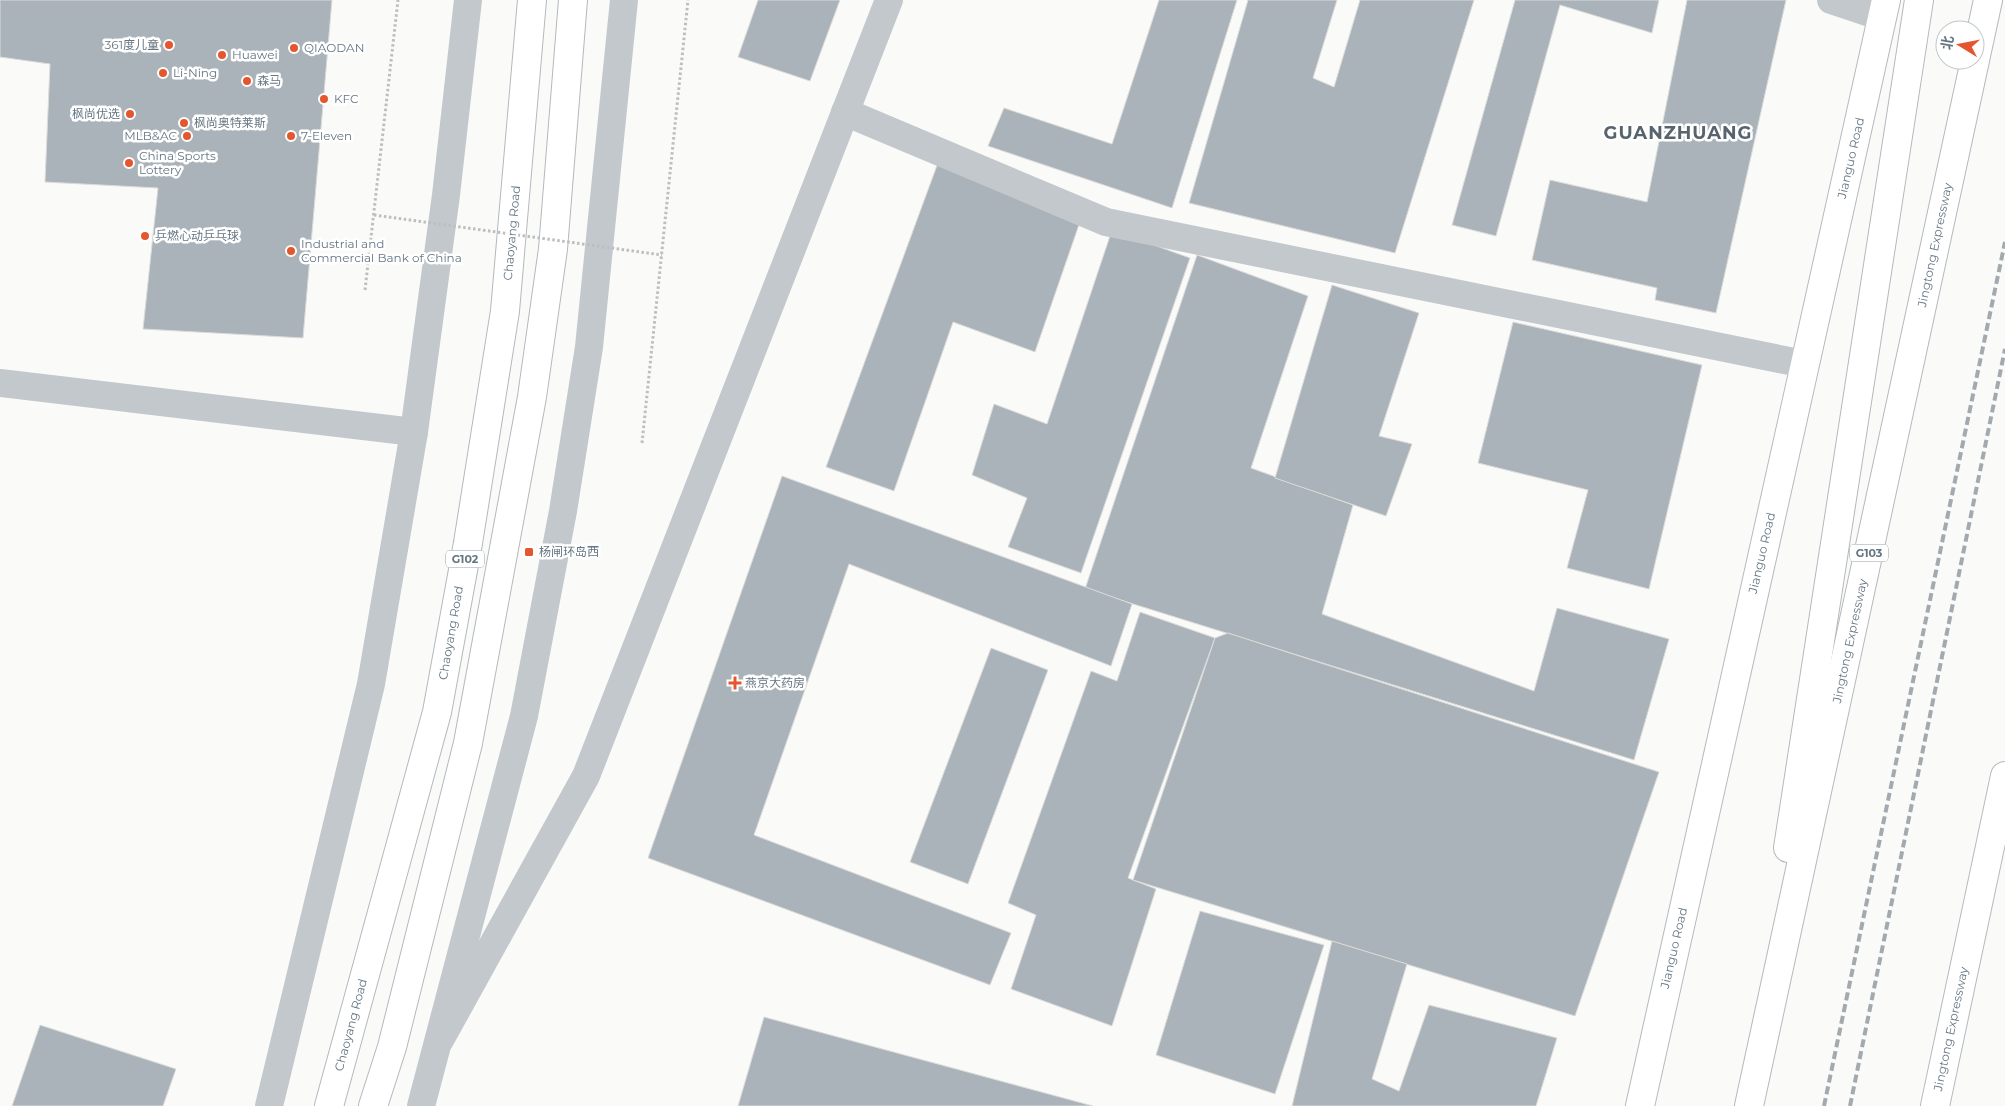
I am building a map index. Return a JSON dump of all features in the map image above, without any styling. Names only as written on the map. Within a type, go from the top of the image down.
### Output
[{"type":"main road","name":"Chaoyang Road","points":[[329,1106],[438,703],[468,543],[505,311],[532,0]]},
{"type":"main road","name":"G102","points":[[373,1106],[392,1047],[468,743],[532,396],[553,249],[572,0]]},
{"type":"main road","points":[[1749,1106],[1919,0]]},
{"type":"main road","name":"Jingtong Expressway","points":[[1749,1106],[1988,0]]},
{"type":"main road","name":"Jianguo Road","points":[[1640,1106],[1884,8]]},
{"type":"main road","name":"Jingtong Expressway","points":[[1935,1106],[2005,776]]},
{"type":"main road","points":[[1946,1054],[2005,860]]},
{"type":"street","points":[[269,1106],[371,684],[414,432],[445,204],[468,0]]},
{"type":"street","points":[[421,1106],[440,1040],[524,716],[563,511],[589,347],[624,0]]},
{"type":"street","points":[[440,1040],[586,776],[889,0]]},
{"type":"street","points":[[1830,0],[1884,8]]},
{"type":"street","points":[[845,112],[1106,222],[1804,364]]},
{"type":"street","points":[[0,383],[414,432]]},
{"type":"path","points":[[365,290],[398,0]]},
{"type":"path","points":[[642,443],[688,0]]},
{"type":"path","points":[[374,215],[662,255]]},
{"type":"building","name":"枫尚奥特莱斯","points":[[0,0],[332,0],[303,338],[143,329],[158,188],[45,182],[50,64],[0,57]]},
{"type":"building","points":[[758,0],[840,0],[810,81],[738,57]]},
{"type":"building","points":[[1159,0],[1237,0],[1172,208],[988,146],[1004,108],[1112,144]]},
{"type":"building","points":[[1248,0],[1337,0],[1313,78],[1334,87],[1360,0],[1474,0],[1395,253],[1189,203]]},
{"type":"building","points":[[1515,0],[1659,0],[1652,33],[1560,5],[1496,236],[1452,225]]},
{"type":"building","points":[[1687,0],[1786,0],[1716,313],[1655,300],[1657,288],[1532,260],[1550,180],[1647,202]]},
{"type":"building","points":[[939,160],[1082,216],[1035,352],[953,322],[894,491],[826,467]]},
{"type":"building","points":[[1112,230],[1190,258],[1081,573],[1008,547],[1027,498],[972,475],[994,404],[1047,424]]},
{"type":"building","points":[[1197,255],[1308,296],[1251,468],[1353,505],[1322,614],[1534,691],[1557,608],[1669,639],[1634,760],[1085,589]]},
{"type":"building","points":[[1332,285],[1419,313],[1379,436],[1412,444],[1386,516],[1275,478]]},
{"type":"building","points":[[1513,322],[1702,365],[1649,589],[1567,568],[1588,490],[1478,463]]},
{"type":"building","points":[[782,476],[1132,604],[1111,666],[849,564],[754,835],[1011,933],[990,985],[648,858]]},
{"type":"building","points":[[1140,612],[1215,638],[1128,878],[1156,889],[1112,1026],[1011,989],[1036,915],[1008,903],[1091,671],[1117,681]]},
{"type":"building","points":[[1228,633],[1659,772],[1575,1016],[1133,880],[1215,638]]},
{"type":"building","points":[[991,648],[1048,670],[968,884],[910,862]]},
{"type":"building","points":[[1200,911],[1324,945],[1275,1094],[1156,1055]]},
{"type":"building","points":[[1332,941],[1407,964],[1372,1079],[1399,1091],[1429,1005],[1557,1038],[1536,1106],[1292,1106]]},
{"type":"building","points":[[764,1017],[1093,1106],[738,1106]]},
{"type":"building","points":[[40,1025],[176,1069],[163,1106],[12,1106]]},
{"type":"railway","points":[[1824,1106],[2005,242]]},
{"type":"railway","points":[[1850,1106],[2005,349]]},
{"type":"place","name":"361度儿童","points":[[169,45]]},
{"type":"place","name":"QIAODAN","points":[[294,48]]},
{"type":"place","name":"Huawei","points":[[222,55]]},
{"type":"place","name":"Li-Ning","points":[[163,73]]},
{"type":"place","name":"森马","points":[[247,81]]},
{"type":"place","name":"KFC","points":[[324,99]]},
{"type":"place","name":"枫尚优选","points":[[130,114]]},
{"type":"place","name":"枫尚奥特莱斯","points":[[184,123]]},
{"type":"place","name":"MLB&AC","points":[[187,136]]},
{"type":"place","name":"7-Eleven","points":[[291,136]]},
{"type":"place","name":"China Sports Lottery","points":[[129,163]]},
{"type":"place","name":"乒燃心动乒乓球","points":[[145,236]]},
{"type":"place","name":"Industrial and Commercial Bank of China","points":[[291,251]]},
{"type":"place","name":"杨闸环岛西","points":[[529,552]]},
{"type":"place","name":"燕京大药房","points":[[735,683]]},
{"type":"district","name":"GUANZHUANG","points":[[1678,133]]}]
